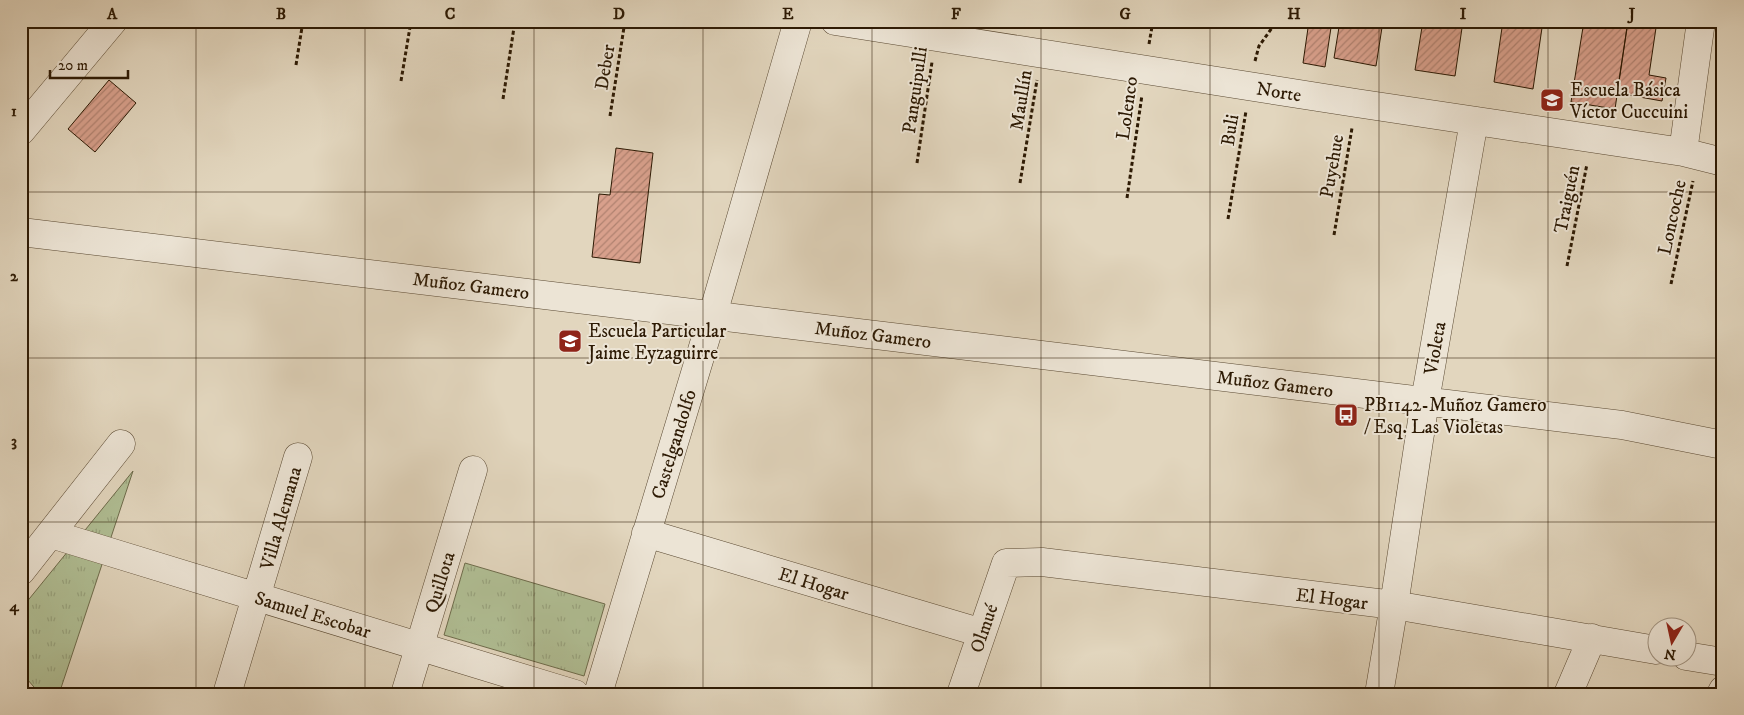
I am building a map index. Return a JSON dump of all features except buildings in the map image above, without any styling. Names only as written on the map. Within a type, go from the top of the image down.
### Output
[{"type":"street","points":[[21,131],[113,21]]},
{"type":"street","name":"Castelgandolfo","points":[[598,694],[713,314],[798,21]]},
{"type":"street","name":"Norte","points":[[835,21],[1701,156]]},
{"type":"street","points":[[1701,21],[1701,156]]},
{"type":"street","name":"Violeta","points":[[1379,694],[1425,401],[1474,121]]},
{"type":"street","name":"Muñoz Gamero","points":[[21,232],[1622,425],[1723,445]]},
{"type":"street","points":[[21,572],[121,444]]},
{"type":"street","name":"Villa Alemana","points":[[227,694],[298,457]]},
{"type":"street","name":"Quillota","points":[[405,694],[473,470]]},
{"type":"street","name":"El Hogar","points":[[646,533],[982,633]]},
{"type":"street","name":"Samuel Escobar","points":[[51,534],[575,694]]},
{"type":"street","name":"El Hogar","points":[[1006,563],[1042,562],[1394,605],[1646,648]]},
{"type":"street","name":"Olmué","points":[[961,694],[1006,563]]},
{"type":"street","points":[[1568,694],[1592,638]]},
{"type":"street","points":[[1696,658],[1723,662]]},
{"type":"path","points":[[296,65],[303,21]]},
{"type":"path","points":[[401,81],[411,21]]},
{"type":"path","points":[[503,99],[515,21]]},
{"type":"path","name":"Deber","points":[[610,116],[624,21]]},
{"type":"path","name":"Lolenco","points":[[1127,198],[1153,21]]},
{"type":"path","name":"Buli","points":[[1228,219],[1250,87],[1259,46],[1276,21]]},
{"type":"path","name":"Panguipulli","points":[[918,163],[936,37]]},
{"type":"path","name":"Maullín","points":[[1020,183],[1041,54]]},
{"type":"path","name":"Puyehue","points":[[1334,235],[1356,103]]},
{"type":"path","name":"Traiguén","points":[[1567,266],[1592,139]]},
{"type":"path","name":"Loncoche","points":[[1671,284],[1701,156]]},
{"type":"green space","points":[[133,471],[59,694],[40,694],[21,672],[21,609]]},
{"type":"green space","points":[[465,563],[605,604],[584,676],[444,635]]},
{"type":"place","name":"Escuela Básica Víctor Cuccuini","points":[[1552,100]]},
{"type":"place","name":"Escuela Particular Jaime Eyzaguirre","points":[[570,341]]},
{"type":"place","name":"PB1142-Muñoz Gamero / Esq. Las Violetas","points":[[1346,415]]}]
